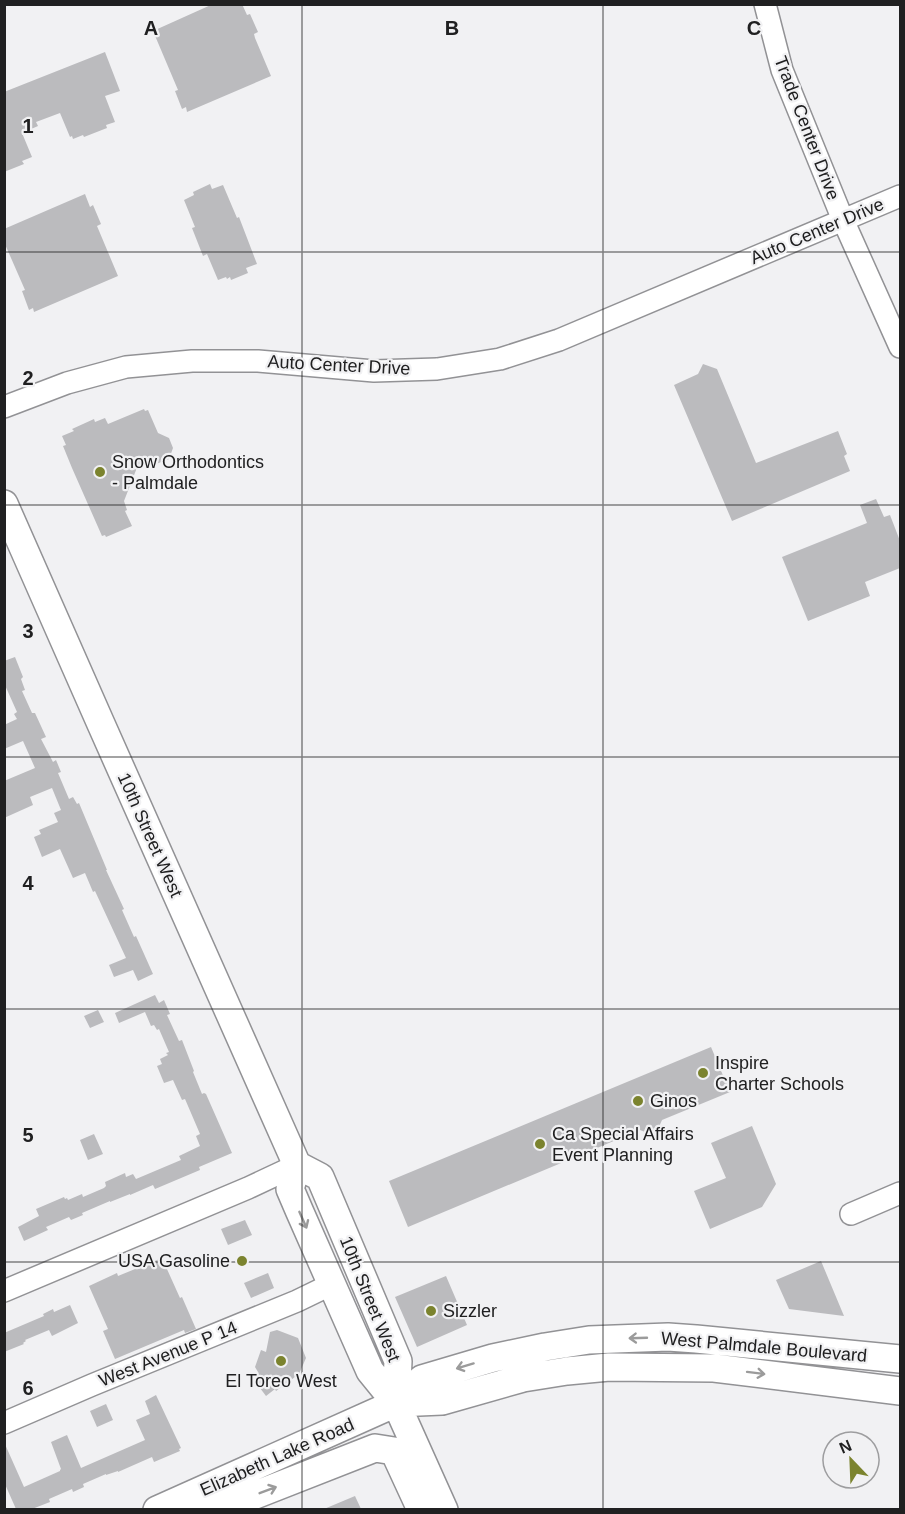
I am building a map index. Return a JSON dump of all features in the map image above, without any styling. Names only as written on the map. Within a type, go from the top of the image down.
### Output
[{"type":"main road","name":"10th Street West","points":[[4,504],[297,1165],[321,1177],[399,1361],[396,1403]]},
{"type":"main road","name":"10th Street West","points":[[297,1165],[290,1189],[370,1371],[396,1403]]},
{"type":"main road","name":"West Palmdale Boulevard","points":[[396,1403],[422,1379],[493,1358],[589,1340],[668,1337],[900,1359]]},
{"type":"main road","points":[[696,1339],[698,1368]]},
{"type":"main road","name":"West Palmdale Boulevard","points":[[396,1403],[442,1401],[523,1378],[609,1367],[714,1368],[900,1391]]},
{"type":"main road","name":"Elizabeth Lake Road","points":[[157,1509],[396,1403]]},
{"type":"main road","points":[[396,1403],[444,1509]]},
{"type":"main road","points":[[192,1495],[232,1504],[375,1448],[394,1451],[418,1503],[424,1509]]},
{"type":"street","name":"Trade Center Drive","points":[[765,4],[782,70],[843,220],[900,347]]},
{"type":"street","name":"Auto Center Drive","points":[[4,407],[66,383],[126,367],[192,361],[258,361],[374,371],[437,369],[500,359],[560,340],[900,196]]},
{"type":"street","points":[[4,1291],[297,1165]]},
{"type":"street","points":[[851,1214],[900,1192]]},
{"type":"street","name":"West Avenue P 14","points":[[4,1424],[92,1385],[297,1301],[332,1284]]},
{"type":"building","points":[[213,4],[242,4],[247,15],[250,14],[258,32],[254,34],[255,38],[271,76],[187,112],[186,107],[182,109],[175,91],[178,90],[153,31]]},
{"type":"building","points":[[105,52],[120,91],[105,96],[115,122],[106,125],[107,128],[73,139],[60,113],[36,122],[38,126],[22,133],[32,157],[22,161],[24,164],[4,172],[4,92]]},
{"type":"building","points":[[210,184],[212,189],[223,185],[237,218],[239,217],[257,264],[246,268],[248,273],[231,280],[230,277],[227,279],[226,277],[218,280],[207,254],[203,256],[184,200],[194,195],[193,192]]},
{"type":"building","points":[[85,194],[90,207],[93,205],[101,224],[97,226],[118,276],[34,312],[33,308],[29,310],[22,291],[25,290],[4,242],[4,229]]},
{"type":"building","points":[[703,364],[717,369],[756,463],[838,431],[847,454],[844,456],[850,471],[732,521],[674,385],[698,374]]},
{"type":"building","name":"Snow Orthodontics - Palmdale","points":[[144,409],[148,410],[158,433],[169,438],[173,448],[169,459],[156,464],[147,461],[138,465],[124,501],[127,510],[125,511],[132,526],[106,537],[102,536],[63,446],[66,445],[62,436],[94,419],[95,422],[105,418],[108,424]]},
{"type":"building","points":[[876,499],[884,517],[890,515],[900,541],[900,568],[865,582],[870,596],[808,621],[782,557],[867,523],[860,505]]},
{"type":"building","points":[[15,657],[23,677],[21,679],[25,690],[22,691],[46,737],[41,739],[53,762],[56,760],[61,772],[58,773],[69,799],[73,797],[77,804],[79,803],[124,909],[122,910],[153,974],[138,981],[133,970],[114,977],[109,965],[126,958],[85,873],[73,878],[60,849],[42,857],[34,837],[41,834],[39,830],[58,822],[54,813],[61,810],[52,788],[30,797],[33,805],[4,818],[4,781],[35,768],[23,741],[4,749],[4,725],[17,719],[14,714],[17,712],[4,683],[4,661]]},
{"type":"building","points":[[155,995],[159,1003],[164,1000],[170,1014],[167,1015],[179,1041],[182,1040],[202,1094],[206,1094],[232,1153],[199,1167],[200,1170],[155,1189],[153,1185],[110,1201],[71,1220],[69,1217],[46,1227],[48,1230],[24,1241],[18,1227],[39,1216],[36,1209],[64,1197],[68,1200],[82,1194],[83,1197],[104,1188],[105,1182],[125,1173],[126,1177],[133,1174],[136,1179],[181,1160],[179,1156],[200,1146],[196,1136],[200,1134],[185,1099],[182,1100],[173,1080],[164,1083],[157,1066],[162,1064],[160,1059],[169,1052],[159,1029],[157,1030],[154,1025],[151,1026],[145,1012],[119,1023],[115,1013]]},
{"type":"building","points":[[98,1010],[104,1022],[90,1028],[84,1016]]},
{"type":"building","points":[[711,1047],[730,1092],[662,1120],[655,1136],[640,1130],[408,1227],[389,1181]]},
{"type":"building","points":[[752,1126],[776,1184],[762,1207],[710,1229],[694,1191],[726,1178],[711,1143]]},
{"type":"building","points":[[94,1134],[103,1154],[88,1160],[80,1140]]},
{"type":"building","points":[[245,1220],[252,1235],[228,1245],[221,1229]]},
{"type":"building","points":[[162,1258],[196,1329],[185,1333],[184,1330],[115,1359],[103,1331],[108,1329],[89,1286],[117,1273],[118,1276]]},
{"type":"building","points":[[821,1261],[844,1316],[789,1309],[776,1280]]},
{"type":"building","points":[[268,1273],[274,1288],[251,1298],[244,1283]]},
{"type":"building","name":"Sizzler","points":[[446,1276],[467,1325],[417,1347],[395,1297]]},
{"type":"building","points":[[70,1305],[78,1323],[52,1336],[49,1330],[4,1352],[4,1333],[44,1316],[43,1314],[53,1309],[54,1312]]},
{"type":"building","name":"El Toreo West","points":[[277,1330],[298,1338],[306,1358],[299,1374],[266,1396],[251,1376],[258,1372],[255,1367],[261,1350],[266,1352],[270,1332]]},
{"type":"building","points":[[156,1395],[181,1448],[180,1451],[154,1462],[152,1457],[118,1472],[106,1474],[83,1484],[84,1487],[73,1492],[72,1489],[32,1509],[16,1509],[4,1482],[4,1442],[24,1487],[60,1471],[51,1442],[67,1435],[81,1468],[145,1440],[136,1420],[150,1414],[145,1401]]},
{"type":"building","points":[[106,1404],[113,1420],[97,1427],[90,1411]]},
{"type":"building","points":[[355,1496],[361,1509],[324,1509]]},
{"type":"place","name":"Snow Orthodontics - Palmdale","points":[[100,472]]},
{"type":"place","name":"Inspire Charter Schools","points":[[703,1073]]},
{"type":"place","name":"Ginos","points":[[638,1101]]},
{"type":"place","name":"Ca Special Affairs Event Planning","points":[[540,1144]]},
{"type":"place","name":"USA Gasoline","points":[[242,1261]]},
{"type":"place","name":"Sizzler","points":[[431,1311]]},
{"type":"place","name":"El Toreo West","points":[[281,1361]]}]
